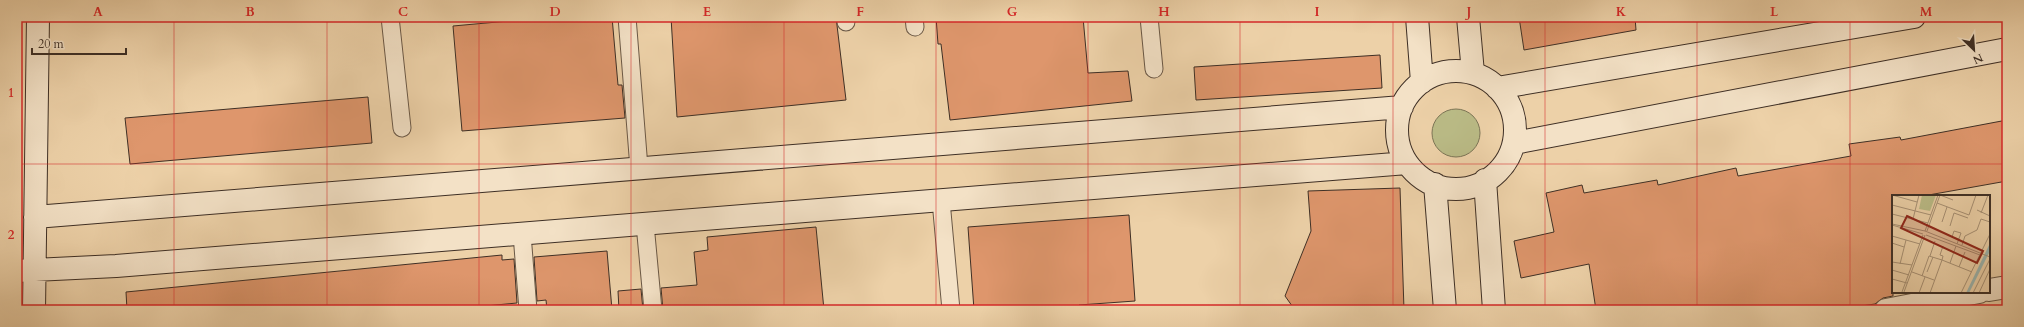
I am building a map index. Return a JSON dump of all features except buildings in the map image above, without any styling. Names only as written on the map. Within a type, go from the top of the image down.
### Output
[{"type":"street","points":[[34,310],[26,270],[35,217],[38,17]]},
{"type":"street","points":[[1417,17],[1422,82]]},
{"type":"street","points":[[1468,17],[1473,74]]},
{"type":"street","points":[[1497,88],[1914,17]]},
{"type":"street","points":[[1514,143],[2007,49]]},
{"type":"street","points":[[1453,71],[1473,74],[1492,83],[1509,102],[1515,122],[1514,143],[1506,161],[1492,177],[1474,186],[1453,189],[1435,184],[1420,177],[1407,163],[1398,144],[1397,122],[1403,103],[1416,86],[1422,82],[1433,76],[1453,71]]},
{"type":"street","points":[[35,217],[1402,107]]},
{"type":"street","points":[[26,270],[116,266],[1407,163]]},
{"type":"street","points":[[1485,180],[1494,310]]},
{"type":"street","points":[[1435,184],[1445,310]]},
{"type":"street","points":[[1990,290],[2007,287]]},
{"type":"street","points":[[1886,310],[1974,293]]},
{"type":"lane","points":[[390,17],[402,128]]},
{"type":"lane","points":[[627,17],[639,168]]},
{"type":"lane","points":[[1149,17],[1154,69]]},
{"type":"lane","points":[[941,201],[950,310]]},
{"type":"lane","points":[[645,224],[653,310]]},
{"type":"lane","points":[[522,234],[528,310]]},
{"type":"green space","points":[[1456,109],[1465,111],[1473,116],[1478,124],[1480,133],[1478,142],[1473,150],[1465,155],[1456,157],[1447,155],[1439,150],[1434,142],[1432,133],[1434,124],[1439,116],[1447,111]]}]
